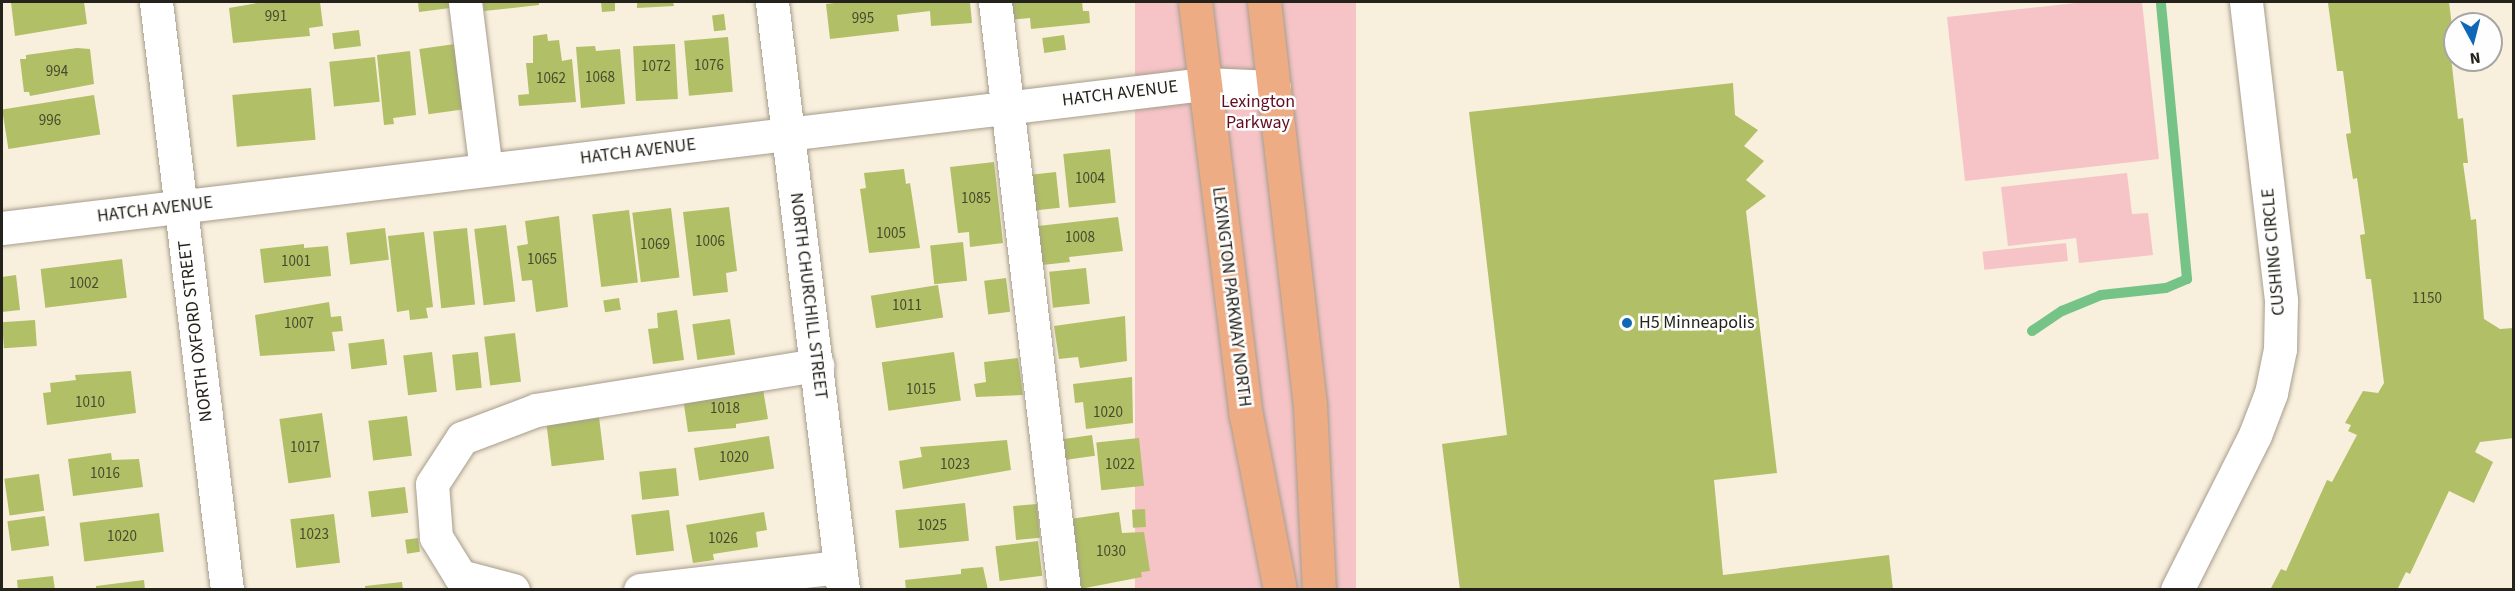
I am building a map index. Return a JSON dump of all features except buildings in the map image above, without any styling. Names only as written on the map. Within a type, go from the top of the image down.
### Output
[{"type":"main road","name":"LEXINGTON PARKWAY NORTH","points":[[1195,2],[1246,415],[1280,590]]},
{"type":"main road","points":[[1264,2],[1310,406],[1319,590]]},
{"type":"street","name":"NORTH OXFORD STREET","points":[[156,2],[227,590]]},
{"type":"street","points":[[465,2],[486,170]]},
{"type":"street","name":"NORTH CHURCHILL STREET","points":[[772,2],[842,578]]},
{"type":"street","points":[[995,2],[1064,590]]},
{"type":"street","name":"CUSHING CIRCLE","points":[[2177,590],[2255,435],[2271,393],[2280,349],[2281,300],[2246,2]]},
{"type":"street","name":"HATCH AVENUE","points":[[2,228],[1204,84],[1274,87]]},
{"type":"street","points":[[513,590],[460,576],[436,537],[432,484],[462,438],[536,410],[817,366]]},
{"type":"street","points":[[640,590],[842,578]]},
{"type":"green space","name":"Lexington Parkway","points":[[1135,2],[1356,2],[1356,590],[1135,590]]},
{"type":"green space","points":[[2085,2],[2142,2],[2159,159],[1965,181],[1947,17]]},
{"type":"green space","points":[[2127,173],[2132,214],[2148,213],[2153,255],[2079,263],[2076,238],[2008,246],[2001,187]]},
{"type":"green space","points":[[2066,243],[2068,261],[1984,270],[1982,252]]},
{"type":"waterway","points":[[2032,331],[2062,311],[2101,295],[2166,288],[2187,279],[2161,2]]},
{"type":"place","name":"H5 Minneapolis","points":[[1627,323]]}]
